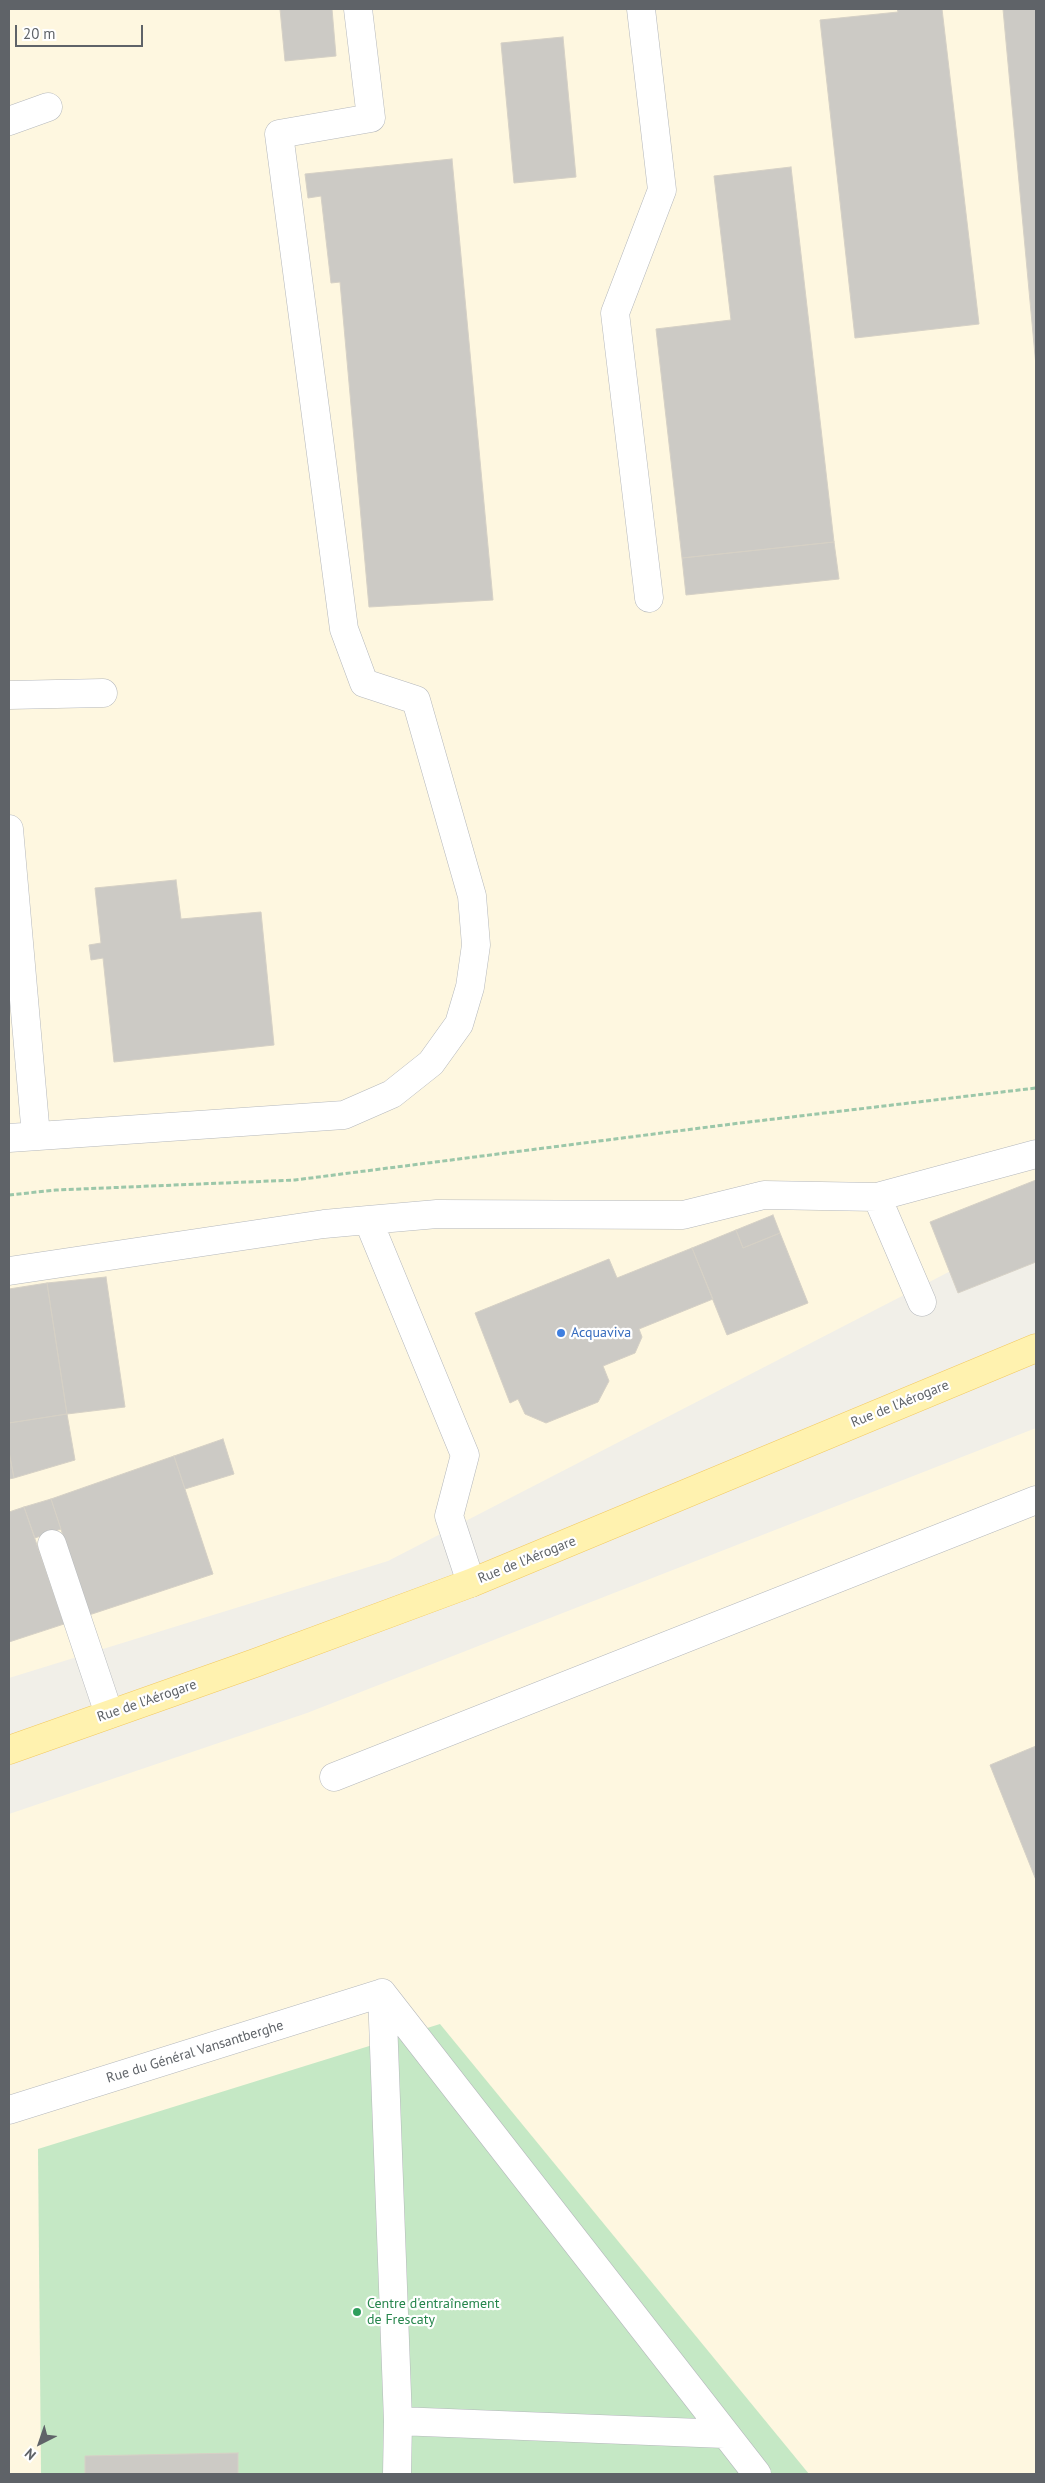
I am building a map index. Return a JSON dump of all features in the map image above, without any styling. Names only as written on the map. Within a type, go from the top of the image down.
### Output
[{"type":"main road","name":"Rue de l'Aérogare","points":[[9,1750],[471,1582],[1036,1348]]},
{"type":"street","points":[[9,1138],[344,1115],[392,1094],[432,1063],[459,1024],[470,987],[476,945],[472,896],[416,700],[364,683],[344,629],[279,134],[370,118],[358,9]]},
{"type":"street","points":[[641,9],[662,190],[615,313],[649,598]]},
{"type":"street","points":[[9,121],[48,107]]},
{"type":"street","points":[[9,694],[103,693]]},
{"type":"street","points":[[9,829],[36,1136]]},
{"type":"street","points":[[9,1271],[324,1224],[437,1214],[683,1215],[764,1195],[877,1197],[1036,1154]]},
{"type":"street","points":[[877,1197],[922,1302]]},
{"type":"street","points":[[368,1220],[465,1455],[449,1516],[471,1582]]},
{"type":"street","points":[[334,1777],[1036,1500]]},
{"type":"street","points":[[52,1544],[109,1714]]},
{"type":"street","points":[[382,1993],[398,2421],[397,2474]]},
{"type":"street","points":[[382,1993],[757,2474]]},
{"type":"street","name":"Rue du Général Vansantberghe","points":[[9,2110],[382,1993]]},
{"type":"street","points":[[398,2421],[725,2434]]},
{"type":"path","points":[[9,1195],[56,1190],[295,1180],[732,1124],[1036,1088]]},
{"type":"shaded area","points":[[9,9],[1036,9],[1036,1227],[388,1561],[9,1678]]},
{"type":"shaded area","points":[[1036,1428],[1036,2474],[9,2474],[9,1814],[307,1713]]},
{"type":"green space","name":"Centre d'entraînement de Frescaty","points":[[440,2024],[809,2474],[41,2474],[38,2149]]},
{"type":"building","points":[[280,9],[332,9],[336,56],[285,61]]},
{"type":"building","points":[[897,9],[942,9],[979,324],[855,338],[820,20],[898,12]]},
{"type":"building","points":[[1003,9],[1036,9],[1036,366]]},
{"type":"building","points":[[563,37],[576,177],[514,183],[501,43]]},
{"type":"building","points":[[452,159],[493,600],[369,607],[340,282],[331,283],[321,196],[308,198],[305,174]]},
{"type":"building","points":[[791,167],[834,542],[682,558],[656,329],[731,320],[714,176]]},
{"type":"building","points":[[834,542],[839,579],[686,595],[682,558]]},
{"type":"building","points":[[176,880],[181,919],[261,912],[274,1045],[114,1062],[103,958],[91,960],[89,945],[101,943],[95,888]]},
{"type":"building","points":[[1036,1180],[1036,1262],[958,1293],[930,1222]]},
{"type":"building","points":[[773,1215],[780,1233],[743,1248],[736,1230]]},
{"type":"building","points":[[736,1230],[743,1248],[780,1233],[808,1303],[727,1335],[692,1248]]},
{"type":"building","name":"Acquaviva","points":[[692,1248],[713,1299],[639,1329],[642,1337],[635,1353],[603,1366],[609,1381],[598,1402],[546,1423],[525,1414],[518,1399],[510,1403],[475,1313],[609,1259],[617,1278]]},
{"type":"building","points":[[106,1277],[125,1407],[67,1414],[47,1283]]},
{"type":"building","points":[[47,1283],[67,1414],[9,1423],[9,1289]]},
{"type":"building","points":[[67,1414],[75,1460],[14,1478],[9,1452],[9,1423]]},
{"type":"building","points":[[223,1439],[234,1474],[185,1489],[174,1456]]},
{"type":"building","points":[[9,1452],[14,1478],[9,1479]]},
{"type":"building","points":[[174,1456],[213,1574],[89,1615],[51,1499]]},
{"type":"building","points":[[51,1499],[61,1529],[35,1538],[24,1507]]},
{"type":"building","points":[[24,1507],[64,1624],[9,1642],[9,1512]]},
{"type":"building","points":[[1036,1746],[1036,1880],[990,1765]]},
{"type":"building","points":[[238,2453],[238,2474],[85,2474],[85,2456]]},
{"type":"place","name":"Acquaviva","points":[[561,1333]]},
{"type":"place","name":"Centre d'entraînement de Frescaty","points":[[357,2312]]}]
